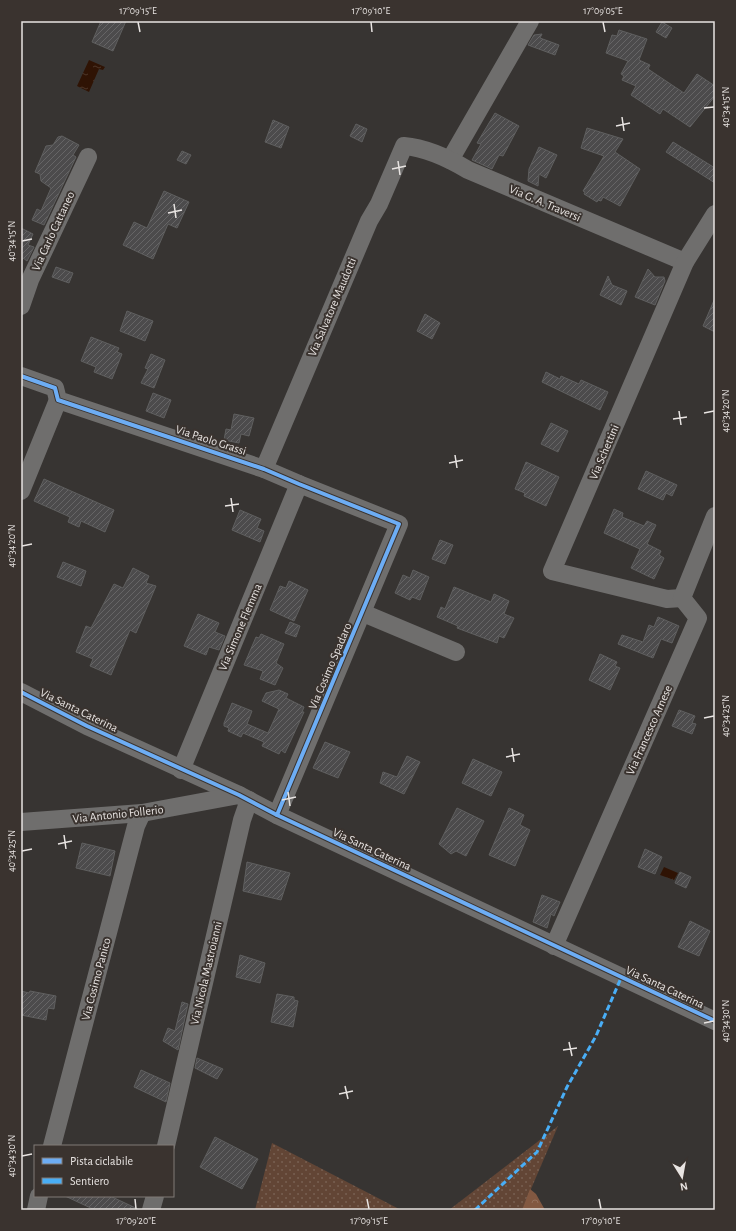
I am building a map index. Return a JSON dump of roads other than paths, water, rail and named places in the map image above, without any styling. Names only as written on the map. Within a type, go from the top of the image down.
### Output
[{"type":"street","points":[[450,160],[530,21]]},
{"type":"street","name":"Via G. A. Traversi","points":[[404,146],[419,148],[450,160],[468,170],[685,262]]},
{"type":"street","name":"Via Salvatore Maudotti","points":[[264,468],[369,220],[379,204],[404,146]]},
{"type":"street","name":"Via Carlo Cattaneo","points":[[21,306],[25,278],[88,157]]},
{"type":"street","name":"Via Schettini","points":[[682,598],[667,600],[552,571],[685,262],[715,214]]},
{"type":"street","points":[[21,376],[54,388],[58,400],[21,491]]},
{"type":"street","name":"Via Paolo Grassi","points":[[58,400],[264,468],[299,484],[399,524]]},
{"type":"street","name":"Via Simone Flemma","points":[[181,770],[299,484]]},
{"type":"street","points":[[682,598],[715,516]]},
{"type":"street","name":"Via Cosimo Spadaro","points":[[277,815],[363,613],[399,524]]},
{"type":"street","name":"Via Francesco Arnese","points":[[554,946],[698,618],[682,598]]},
{"type":"street","points":[[363,613],[456,652]]},
{"type":"street","name":"Via Santa Caterina","points":[[21,692],[87,726],[181,770],[244,797],[277,815],[715,1021]]},
{"type":"street","name":"Via Antonio Follerio","points":[[21,822],[142,813],[244,797]]},
{"type":"street","name":"Via Nicola Mastroianni","points":[[166,1145],[242,820],[244,797]]},
{"type":"street","name":"Via Cosimo Panico","points":[[52,1145],[136,826],[142,813]]},
{"type":"street","points":[[36,1210],[39,1197]]},
{"type":"street","points":[[151,1210],[155,1197]]},
{"type":"water","points":[[89,60],[105,67],[103,70],[99,69],[89,92],[77,86]]},
{"type":"water","points":[[664,867],[678,873],[674,880],[660,875]]}]
